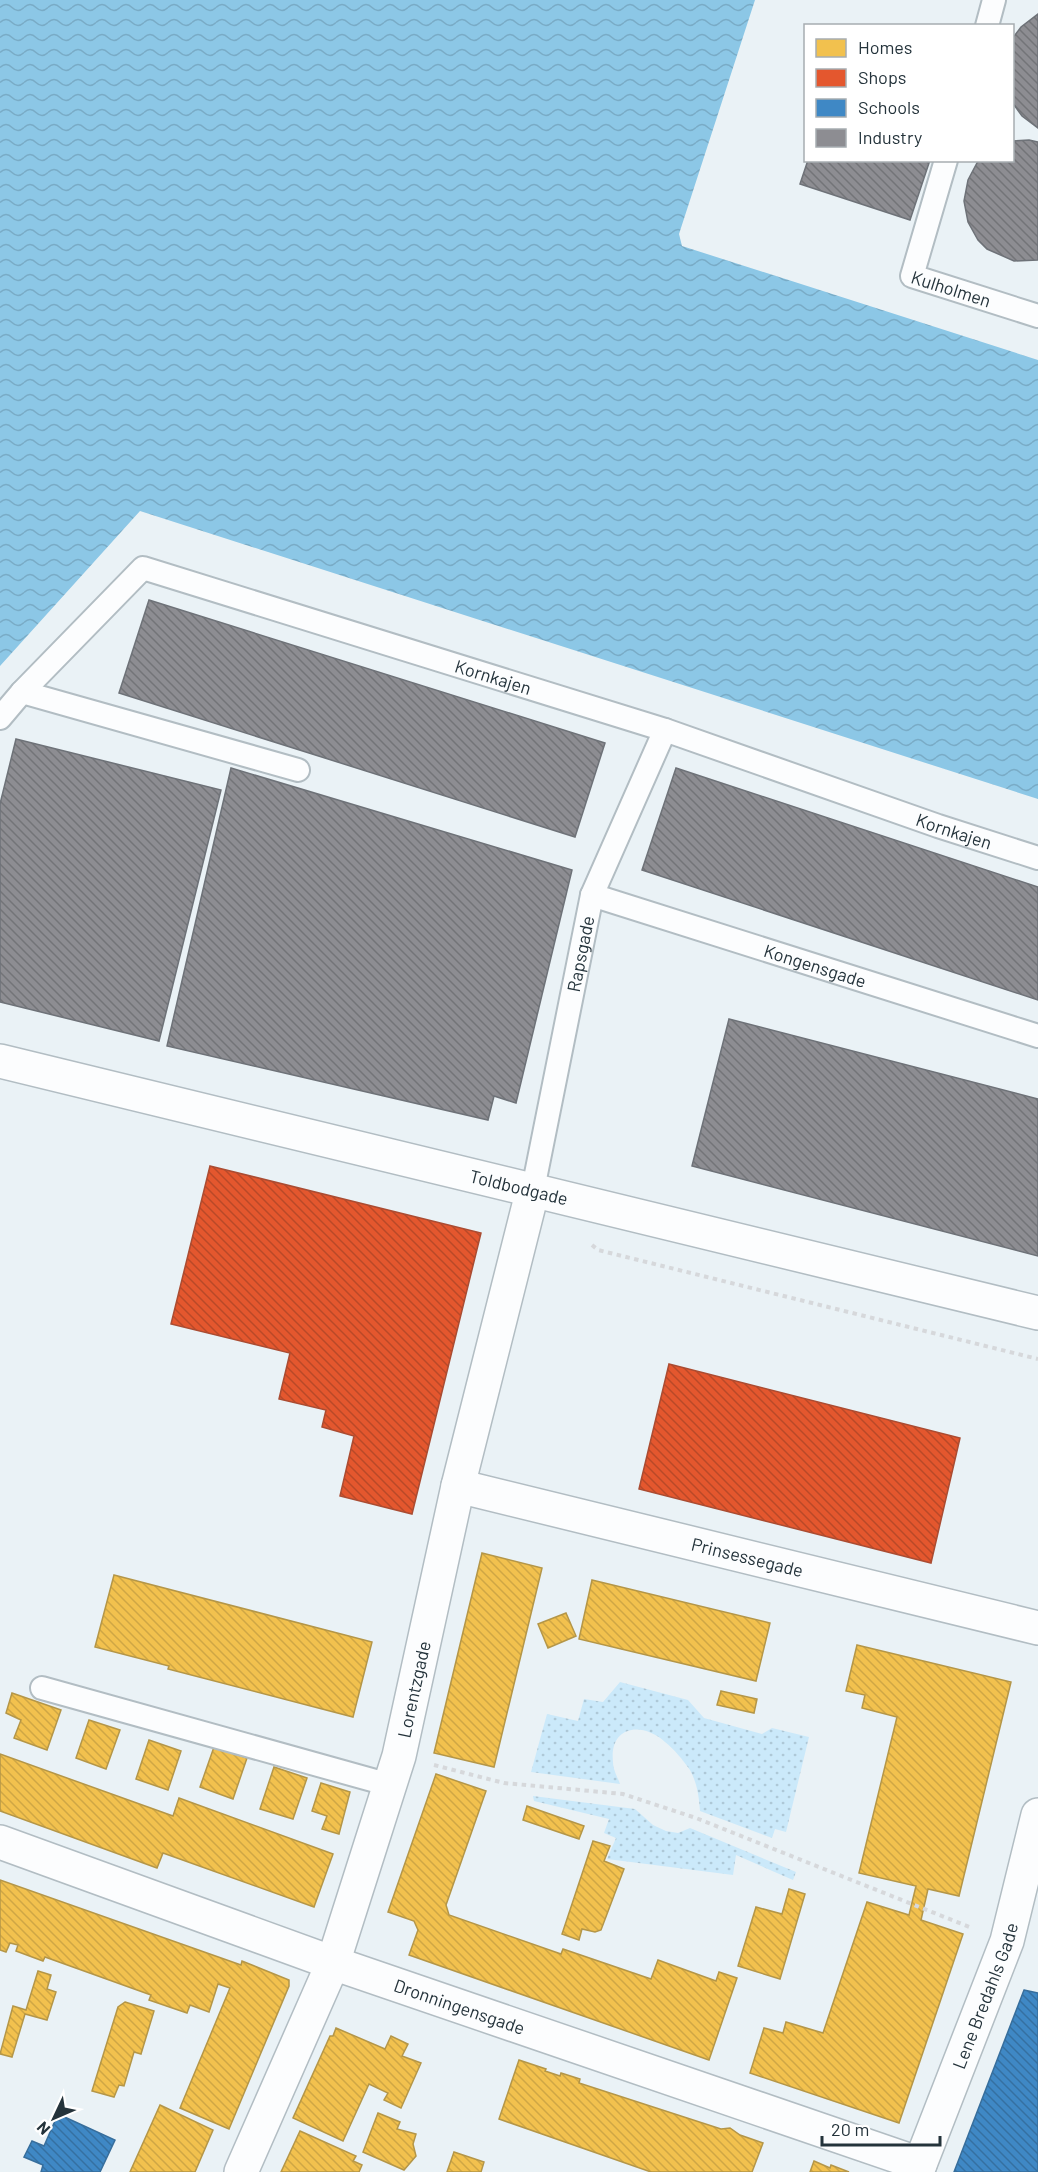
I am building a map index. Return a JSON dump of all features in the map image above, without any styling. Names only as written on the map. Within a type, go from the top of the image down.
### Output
[{"type":"street","name":"Toldbodgade","points":[[0,1061],[1038,1313]]},
{"type":"street","name":"Lorentzgade","points":[[241,2172],[333,1963],[394,1771],[458,1486],[533,1189]]},
{"type":"street","name":"Prinsessegade","points":[[458,1486],[1038,1628]]},
{"type":"street","name":"Lene Bredahls Gade","points":[[919,2168],[1007,1941],[1034,1852],[1038,1815]]},
{"type":"street","name":"Dronningensgade","points":[[0,1842],[333,1963],[919,2168]]},
{"type":"lane","points":[[988,24],[994,0]]},
{"type":"lane","name":"Kulholmen","points":[[945,162],[912,276],[1038,316]]},
{"type":"lane","name":"Kornkajen","points":[[0,718],[22,692],[143,568],[665,730],[938,826],[1038,858]]},
{"type":"lane","points":[[22,692],[298,770]]},
{"type":"lane","name":"Rapsgade","points":[[533,1189],[592,895],[665,730]]},
{"type":"lane","name":"Kongensgade","points":[[592,895],[1038,1036]]},
{"type":"lane","points":[[42,1688],[394,1771]]},
{"type":"path","points":[[394,1771],[623,1794],[696,1818],[1007,1941]]},
{"type":"shaded area","points":[[620,1682],[688,1700],[704,1718],[762,1734],[772,1728],[809,1737],[786,1832],[775,1829],[772,1838],[700,1811],[697,1790],[690,1770],[668,1745],[647,1731],[629,1731],[622,1734],[616,1741],[613,1750],[613,1765],[620,1784],[531,1772],[547,1714],[578,1721],[584,1699],[603,1702]]},
{"type":"shaded area","points":[[533,1796],[635,1809],[653,1825],[666,1831],[678,1833],[690,1828],[796,1872],[793,1880],[736,1855],[733,1875],[607,1859],[616,1838],[604,1833],[609,1819],[534,1801]]},
{"type":"water","points":[[0,0],[755,0],[679,234],[682,246],[1038,360],[1038,799],[140,511],[0,666]]},
{"type":"building: Homes","points":[[482,1553],[542,1568],[494,1767],[434,1753]]},
{"type":"building: Homes","points":[[114,1575],[372,1642],[353,1717],[168,1669],[169,1666],[95,1647]]},
{"type":"building: Homes","points":[[592,1580],[770,1623],[756,1681],[579,1639]]},
{"type":"building: Homes","points":[[566,1613],[576,1636],[548,1648],[538,1624]]},
{"type":"building: Homes","points":[[857,1645],[1011,1682],[959,1896],[928,1889],[921,1920],[963,1934],[899,2123],[750,2073],[764,2028],[783,2033],[786,2022],[823,2033],[867,1902],[909,1915],[916,1886],[859,1873],[897,1717],[862,1708],[865,1695],[846,1691]]},
{"type":"building: Homes","points":[[721,1691],[757,1699],[754,1713],[717,1705]]},
{"type":"building: Homes","points":[[12,1693],[61,1710],[47,1750],[14,1738],[21,1720],[6,1713]]},
{"type":"building: Homes","points":[[89,1720],[120,1730],[106,1769],[76,1758]]},
{"type":"building: Homes","points":[[149,1740],[181,1751],[168,1790],[136,1779]]},
{"type":"building: Homes","points":[[214,1747],[247,1758],[233,1799],[200,1787]]},
{"type":"building: Homes","points":[[0,1754],[173,1816],[179,1798],[333,1854],[314,1907],[163,1853],[157,1868],[0,1811]]},
{"type":"building: Homes","points":[[274,1767],[307,1778],[293,1819],[260,1809]]},
{"type":"building: Homes","points":[[436,1774],[486,1791],[446,1905],[449,1915],[561,1954],[563,1949],[651,1979],[658,1960],[716,1981],[719,1972],[737,1978],[709,2060],[409,1955],[418,1930],[414,1921],[388,1912]]},
{"type":"building: Homes","points":[[321,1783],[350,1792],[339,1834],[322,1829],[327,1816],[312,1811]]},
{"type":"building: Homes","points":[[527,1806],[584,1826],[579,1839],[523,1820]]},
{"type":"building: Homes","points":[[593,1841],[610,1846],[604,1861],[624,1869],[601,1930],[595,1932],[582,1929],[579,1940],[562,1934]]},
{"type":"building: Homes","points":[[0,1880],[241,1965],[242,1961],[289,1980],[289,1986],[229,2129],[180,2108],[230,1988],[218,1984],[209,2012],[190,2005],[187,2013],[149,2000],[151,1995],[45,1957],[43,1961],[16,1951],[18,1945],[10,1943],[6,1952],[0,1950]]},
{"type":"building: Homes","points":[[789,1889],[805,1894],[780,1979],[738,1966],[756,1907],[782,1914]]},
{"type":"building: Homes","points":[[38,1971],[51,1975],[47,1989],[56,1992],[47,2020],[25,2014],[12,2057],[0,2054],[13,2006],[26,2010]]},
{"type":"building: Homes","points":[[125,2002],[154,2011],[141,2054],[134,2052],[124,2086],[119,2085],[114,2097],[92,2091],[118,2007]]},
{"type":"building: Homes","points":[[336,2028],[385,2049],[391,2036],[408,2044],[402,2056],[421,2063],[401,2108],[384,2100],[388,2093],[369,2084],[343,2141],[293,2118],[330,2036],[333,2036]]},
{"type":"building: Homes","points":[[519,2060],[560,2076],[561,2073],[580,2079],[579,2083],[721,2129],[730,2128],[740,2135],[763,2143],[752,2172],[651,2172],[499,2119]]},
{"type":"building: Homes","points":[[160,2105],[213,2130],[195,2172],[130,2172]]},
{"type":"building: Homes","points":[[378,2113],[400,2122],[397,2129],[416,2134],[413,2144],[416,2156],[404,2170],[363,2152]]},
{"type":"building: Homes","points":[[300,2131],[356,2156],[353,2161],[362,2165],[359,2172],[281,2172]]},
{"type":"building: Homes","points":[[454,2152],[484,2162],[481,2172],[447,2172]]},
{"type":"building: Homes","points":[[814,2161],[830,2168],[831,2165],[849,2172],[810,2172]]},
{"type":"building: Shops","points":[[210,1166],[481,1233],[412,1514],[340,1496],[354,1436],[322,1427],[326,1410],[279,1399],[290,1353],[171,1324]]},
{"type":"building: Shops","points":[[669,1364],[960,1438],[931,1563],[639,1489]]},
{"type":"building: Schools","points":[[1024,1990],[1038,1993],[1038,2172],[954,2172]]},
{"type":"building: Schools","points":[[58,2114],[115,2140],[100,2172],[41,2172],[43,2165],[24,2157],[32,2141],[44,2146]]},
{"type":"building: Industry","points":[[1038,14],[1038,128],[1022,116],[1014,105],[1014,36],[1021,27]]},
{"type":"building: Industry","points":[[1014,141],[1038,142],[1038,260],[1014,261],[987,249],[978,240],[968,222],[964,201],[968,180],[977,163],[1014,162]]},
{"type":"building: Industry","points":[[807,162],[929,162],[910,220],[800,184]]},
{"type":"building: Industry","points":[[149,600],[605,743],[575,837],[119,693]]},
{"type":"building: Industry","points":[[16,739],[221,790],[159,1041],[0,1002],[0,804]]},
{"type":"building: Industry","points":[[231,768],[572,870],[516,1103],[494,1096],[488,1120],[167,1046]]},
{"type":"building: Industry","points":[[676,768],[1038,887],[1038,1000],[642,870]]},
{"type":"building: Industry","points":[[729,1019],[1038,1099],[1038,1256],[692,1166]]}]
